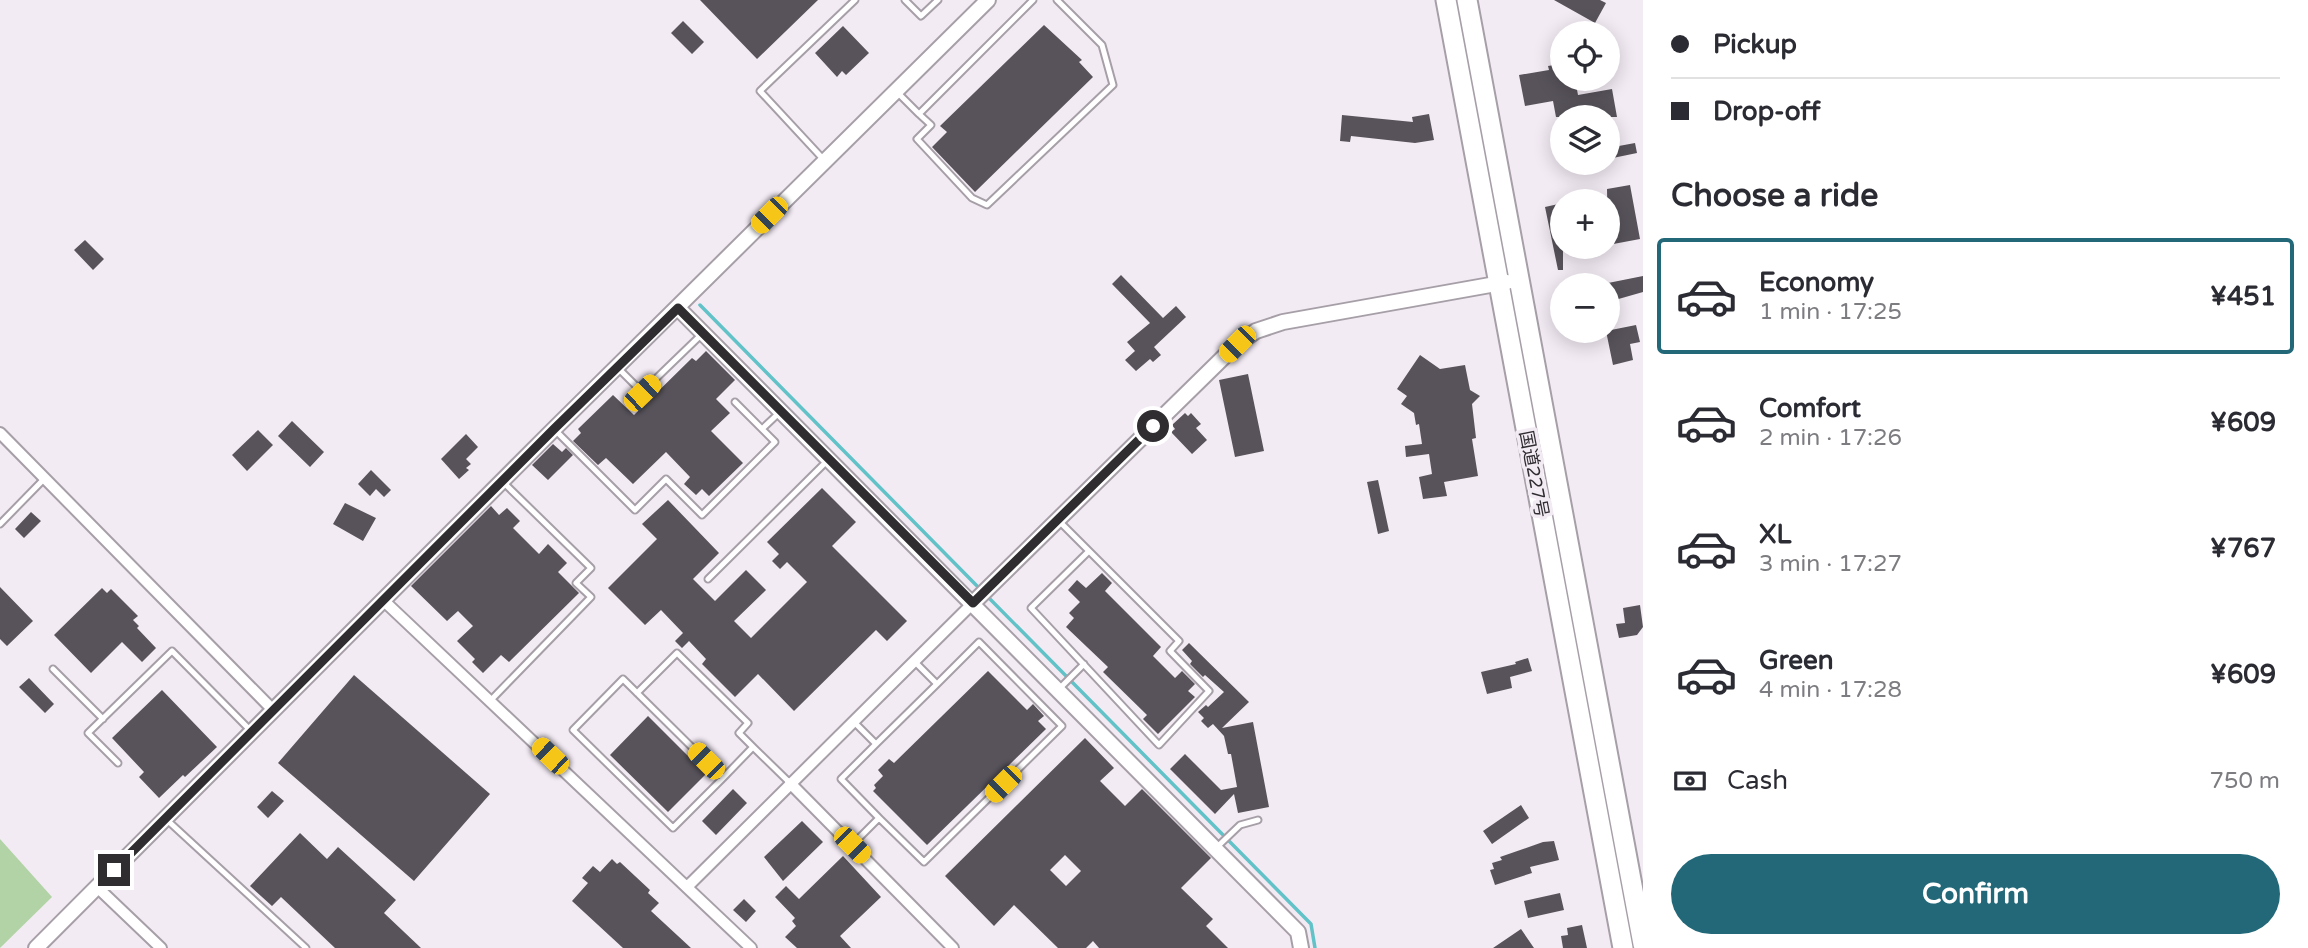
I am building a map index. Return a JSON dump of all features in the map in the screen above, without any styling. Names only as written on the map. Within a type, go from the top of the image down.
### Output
[{"type":"highway","name":"国道227号","points":[[1446,0],[1509,281],[1643,944]]},
{"type":"highway","name":"国道227号","points":[[1467,0],[1509,281],[1623,948]]},
{"type":"street","points":[[36,948],[824,160],[988,0]]},
{"type":"street","points":[[687,887],[852,720],[1237,344],[1256,331],[1283,322],[1509,281]]},
{"type":"street","points":[[678,308],[829,459],[980,596],[1061,687],[1219,846],[1298,932],[1301,948]]},
{"type":"street","points":[[0,433],[273,710]]},
{"type":"street","points":[[383,600],[751,948]]},
{"type":"street","points":[[790,783],[953,948]]},
{"type":"street","points":[[97,887],[161,948]]},
{"type":"lane","points":[[824,160],[760,92],[855,0]]},
{"type":"lane","points":[[905,0],[920,16],[938,0]]},
{"type":"lane","points":[[919,114],[1033,0]]},
{"type":"lane","points":[[896,92],[931,125],[918,139],[972,198],[987,205],[1113,85],[1101,45],[1057,0]]},
{"type":"lane","points":[[617,367],[642,393],[704,333]]},
{"type":"lane","points":[[554,429],[635,510],[666,479],[702,515],[775,442],[735,402]]},
{"type":"lane","points":[[762,429],[781,411]]},
{"type":"lane","points":[[708,579],[829,459]]},
{"type":"lane","points":[[0,524],[45,478]]},
{"type":"lane","points":[[491,700],[592,597],[576,583],[591,568],[502,481]]},
{"type":"lane","points":[[1057,520],[1089,551],[1179,641],[1170,651],[1209,691],[1159,745],[1031,608],[1089,551]]},
{"type":"lane","points":[[979,642],[1062,726],[924,862],[841,779],[876,744],[979,642]]},
{"type":"lane","points":[[118,763],[89,733],[172,651],[251,732]]},
{"type":"lane","points":[[637,693],[677,653],[748,723],[739,733],[790,783]]},
{"type":"lane","points":[[914,660],[937,684]]},
{"type":"lane","points":[[1061,687],[1084,664]]},
{"type":"lane","points":[[53,669],[103,719]]},
{"type":"lane","points":[[723,778],[623,679],[573,730],[673,828],[723,778],[753,747]]},
{"type":"lane","points":[[852,720],[876,744]]},
{"type":"lane","points":[[852,845],[879,818]]},
{"type":"lane","points":[[166,819],[306,948]]},
{"type":"lane","points":[[1219,846],[1240,825],[1258,820]]},
{"type":"green space","points":[[0,839],[52,897],[0,948]]},
{"type":"building","points":[[700,0],[818,0],[757,59]]},
{"type":"building","points":[[1554,0],[1600,0],[1606,3],[1596,21]]},
{"type":"building","points":[[683,21],[704,42],[692,54],[671,33]]},
{"type":"building","points":[[1044,25],[1082,60],[1079,62],[1093,77],[975,192],[932,147],[947,132],[940,126]]},
{"type":"building","points":[[843,26],[869,53],[846,75],[842,71],[837,77],[815,53]]},
{"type":"building","points":[[1550,66],[1550,91],[1577,91],[1578,95],[1612,91],[1615,105],[1554,105],[1553,101],[1525,106],[1519,75],[1549,70]]},
{"type":"building","points":[[1429,114],[1434,140],[1415,143],[1351,136],[1350,142],[1340,141],[1342,115],[1413,122],[1412,117]]},
{"type":"building","points":[[1635,143],[1637,153],[1620,157],[1620,146]]},
{"type":"building","points":[[1630,185],[1640,239],[1620,243],[1620,189],[1607,189]]},
{"type":"building","points":[[1550,206],[1550,231],[1545,207]]},
{"type":"building","points":[[85,240],[104,259],[93,270],[74,250]]},
{"type":"building","points":[[1556,259],[1563,259],[1563,270],[1558,270]]},
{"type":"building","points":[[1121,275],[1163,318],[1176,306],[1186,317],[1154,347],[1161,355],[1153,362],[1150,359],[1136,371],[1125,360],[1135,351],[1127,342],[1150,323],[1112,284]]},
{"type":"building","points":[[1643,276],[1643,292],[1620,299],[1620,281]]},
{"type":"building","points":[[1636,325],[1640,342],[1630,344],[1633,360],[1613,365],[1608,343],[1620,343],[1620,328]]},
{"type":"building","points":[[706,351],[735,380],[716,399],[730,413],[711,431],[743,463],[709,496],[702,489],[696,495],[684,484],[690,477],[666,452],[633,484],[606,458],[598,465],[573,441],[581,433],[578,429],[613,395],[634,415],[692,358],[696,361]]},
{"type":"building","points":[[1420,355],[1440,369],[1465,365],[1470,390],[1480,396],[1472,404],[1476,438],[1472,439],[1478,476],[1444,482],[1447,496],[1423,499],[1419,477],[1432,474],[1429,454],[1406,457],[1405,446],[1422,444],[1414,413],[1401,404],[1407,396],[1397,389]]},
{"type":"building","points":[[1248,374],[1264,451],[1235,457],[1219,380]]},
{"type":"building","points":[[1185,413],[1188,416],[1191,413],[1201,424],[1196,428],[1207,440],[1192,454],[1171,432],[1175,429],[1172,425]]},
{"type":"building","points":[[292,421],[324,452],[310,467],[278,436]]},
{"type":"building","points":[[258,430],[273,445],[247,471],[232,455]]},
{"type":"building","points":[[466,434],[478,447],[466,459],[471,464],[466,468],[469,470],[459,479],[441,459]]},
{"type":"building","points":[[553,444],[562,452],[566,448],[573,455],[548,480],[532,465]]},
{"type":"building","points":[[371,470],[391,490],[384,497],[376,489],[370,496],[358,484]]},
{"type":"building","points":[[1378,480],[1389,531],[1378,534],[1367,482]]},
{"type":"building","points":[[822,488],[856,522],[832,546],[907,621],[887,641],[876,630],[794,711],[758,674],[735,697],[702,664],[706,659],[689,641],[682,648],[675,641],[683,633],[661,610],[645,625],[608,588],[657,539],[642,524],[668,500],[719,553],[693,579],[715,601],[746,570],[766,590],[734,621],[751,638],[807,582],[787,562],[780,569],[772,561],[779,554],[767,542]]},
{"type":"building","points":[[345,503],[376,518],[363,541],[333,524]]},
{"type":"building","points":[[491,506],[499,515],[507,508],[520,521],[513,528],[539,554],[548,544],[567,563],[558,572],[579,593],[509,662],[501,655],[483,673],[472,662],[475,659],[457,641],[473,626],[458,611],[447,621],[411,586]]},
{"type":"building","points":[[31,512],[41,521],[24,538],[15,529]]},
{"type":"building","points":[[1102,573],[1112,583],[1105,591],[1161,647],[1153,656],[1175,678],[1182,671],[1195,684],[1188,691],[1195,697],[1158,734],[1143,719],[1147,715],[1103,672],[1108,667],[1066,627],[1074,618],[1069,613],[1080,602],[1068,590],[1077,580],[1086,588]]},
{"type":"building","points":[[0,587],[33,621],[7,646],[0,639]]},
{"type":"building","points":[[102,588],[107,593],[111,589],[138,616],[133,620],[139,626],[137,628],[156,648],[142,662],[122,642],[91,673],[54,635]]},
{"type":"building","points":[[1640,605],[1643,627],[1637,635],[1619,638],[1616,624],[1625,623],[1623,608]]},
{"type":"building","points":[[1189,643],[1249,702],[1222,728],[1253,722],[1269,807],[1238,813],[1234,794],[1215,814],[1170,769],[1185,754],[1221,790],[1237,787],[1231,754],[1228,754],[1224,736],[1213,724],[1208,728],[1201,721],[1204,718],[1198,712],[1206,705],[1208,707],[1224,692],[1190,664],[1192,661],[1182,650]]},
{"type":"building","points":[[1528,658],[1532,671],[1510,677],[1512,688],[1487,694],[1481,672],[1516,664],[1515,662]]},
{"type":"building","points":[[988,671],[1027,710],[1033,704],[1044,716],[1038,721],[1046,729],[927,845],[873,791],[876,788],[874,785],[883,776],[878,770],[889,759],[894,763]]},
{"type":"building","points":[[354,675],[490,794],[414,881],[278,763]]},
{"type":"building","points":[[29,678],[54,704],[45,713],[19,687]]},
{"type":"building","points":[[162,690],[217,747],[159,798],[139,777],[144,772],[112,738]]},
{"type":"building","points":[[648,716],[706,774],[668,812],[610,755]]},
{"type":"building","points":[[1085,738],[1114,768],[1100,781],[1125,806],[1142,789],[1211,858],[1181,888],[1213,919],[1206,926],[1228,948],[1099,948],[1093,941],[1086,948],[1058,948],[1014,905],[994,926],[945,876]],"holes":[[[1065,855],[1081,871],[1066,886],[1050,870]]]},
{"type":"building","points":[[733,789],[747,803],[716,835],[702,821]]},
{"type":"building","points":[[272,791],[284,801],[268,818],[257,807]]},
{"type":"building","points":[[1521,805],[1529,818],[1492,844],[1483,831]]},
{"type":"building","points":[[802,821],[823,842],[783,881],[764,857]]},
{"type":"building","points":[[300,833],[327,859],[338,847],[396,900],[384,913],[421,948],[335,948],[281,897],[272,906],[250,886]]},
{"type":"building","points":[[1554,841],[1559,860],[1530,867],[1532,873],[1495,885],[1490,870],[1494,869],[1492,863],[1502,860],[1500,857],[1543,842]]},
{"type":"building","points":[[843,856],[881,897],[840,936],[851,948],[797,948],[785,937],[796,926],[792,921],[795,918],[775,897],[786,886],[799,899]]},
{"type":"building","points":[[612,859],[617,864],[620,862],[650,890],[648,893],[659,903],[651,911],[691,948],[623,948],[572,901],[588,883],[582,878],[593,866],[600,872]]},
{"type":"building","points":[[1560,893],[1564,910],[1528,918],[1524,901]]},
{"type":"building","points":[[744,899],[756,911],[746,922],[733,910]]},
{"type":"building","points":[[1582,925],[1587,948],[1563,948],[1561,936],[1568,935],[1567,928]]},
{"type":"building","points":[[1521,929],[1534,948],[1493,948]]},
{"type":"waterway","points":[[700,305],[981,590]]},
{"type":"waterway","points":[[987,596],[1311,924],[1315,948]]},
{"type":"route","points":[[114,870],[678,308],[973,603],[1153,426]]}]
